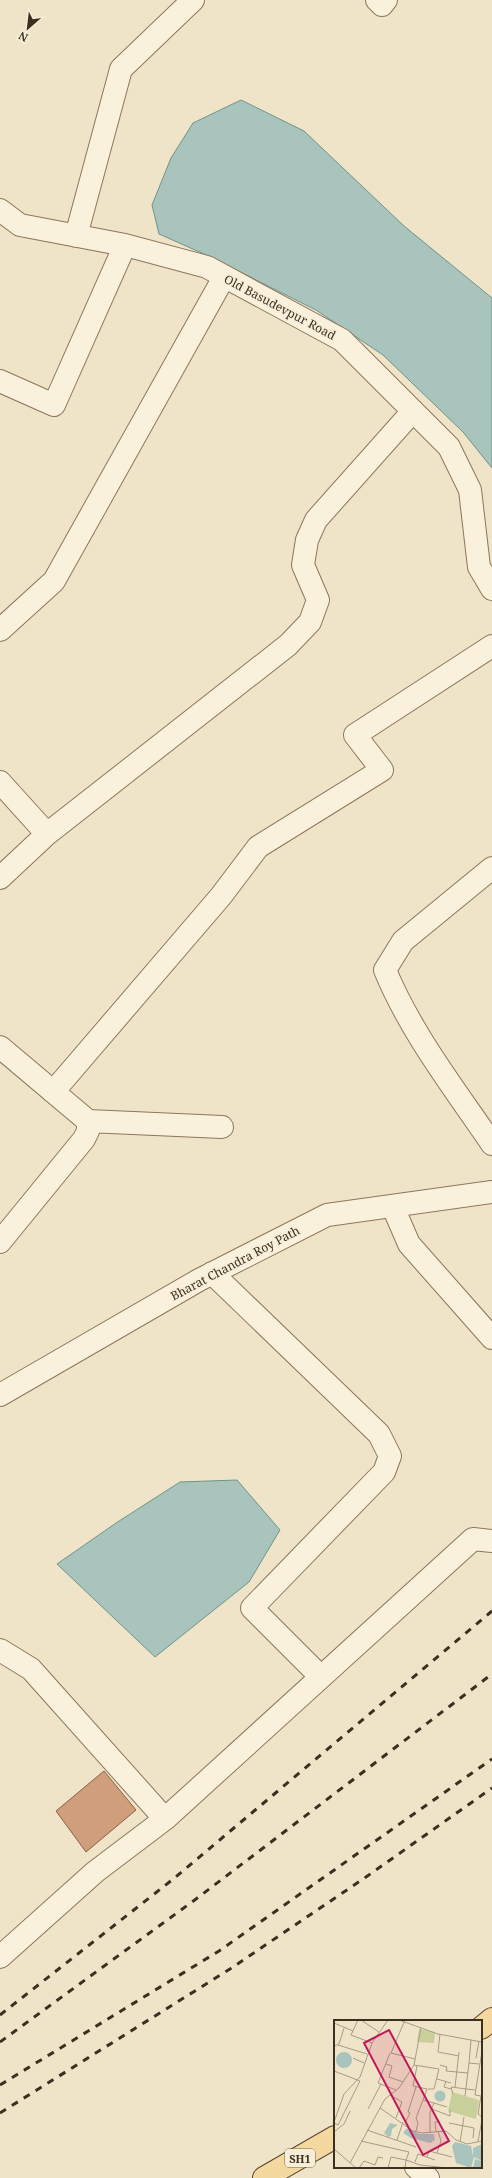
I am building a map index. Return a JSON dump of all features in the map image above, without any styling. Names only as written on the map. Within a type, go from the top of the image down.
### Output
[{"type":"main road","points":[[482,2027],[492,2019]]},
{"type":"main road","name":"SH1","points":[[264,2178],[334,2139]]},
{"type":"street","points":[[76,236],[121,69],[193,0]]},
{"type":"street","points":[[377,0],[382,5],[386,0]]},
{"type":"street","name":"Old Basudevpur Road","points":[[0,210],[20,225],[125,245],[207,267],[342,340],[449,447],[470,490],[478,567],[492,589]]},
{"type":"street","points":[[0,381],[54,405],[125,245]]},
{"type":"street","points":[[0,630],[54,581],[224,276]]},
{"type":"street","points":[[0,878],[47,834],[288,645],[310,622],[318,600],[303,565],[307,540],[316,520],[413,411]]},
{"type":"street","points":[[53,1092],[221,896],[258,847],[382,770],[355,735],[492,646]]},
{"type":"street","points":[[0,782],[47,834]]},
{"type":"street","points":[[492,868],[403,941],[385,970],[397,999],[430,1053],[492,1144]]},
{"type":"street","points":[[0,1047],[88,1121],[222,1127]]},
{"type":"street","points":[[0,1242],[84,1139],[88,1131],[88,1121]]},
{"type":"street","name":"Bharat Chandra Roy Path","points":[[0,1395],[212,1273],[326,1216],[492,1192]]},
{"type":"street","points":[[393,1207],[409,1244],[492,1338]]},
{"type":"street","points":[[212,1273],[378,1434],[390,1456],[384,1472],[252,1608],[321,1677]]},
{"type":"street","points":[[0,1957],[95,1872],[165,1819],[473,1539],[492,1541]]},
{"type":"street","points":[[0,1650],[31,1669],[165,1819]]},
{"type":"street","points":[[417,2168],[428,2178]]},
{"type":"water","points":[[241,100],[304,131],[404,226],[492,298],[492,468],[463,432],[383,355],[316,310],[204,254],[159,234],[152,205],[171,158],[193,123]]},
{"type":"water","points":[[237,1480],[280,1530],[249,1582],[155,1657],[57,1564],[116,1523],[180,1482]]},
{"type":"building","points":[[104,1771],[136,1810],[86,1852],[56,1811]]},
{"type":"railway","points":[[0,2015],[172,1880],[492,1611]]},
{"type":"railway","points":[[0,2042],[196,1899],[492,1674]]},
{"type":"railway","points":[[0,2085],[219,1951],[492,1759]]},
{"type":"railway","points":[[0,2113],[230,1969],[366,1877],[492,1788]]}]
